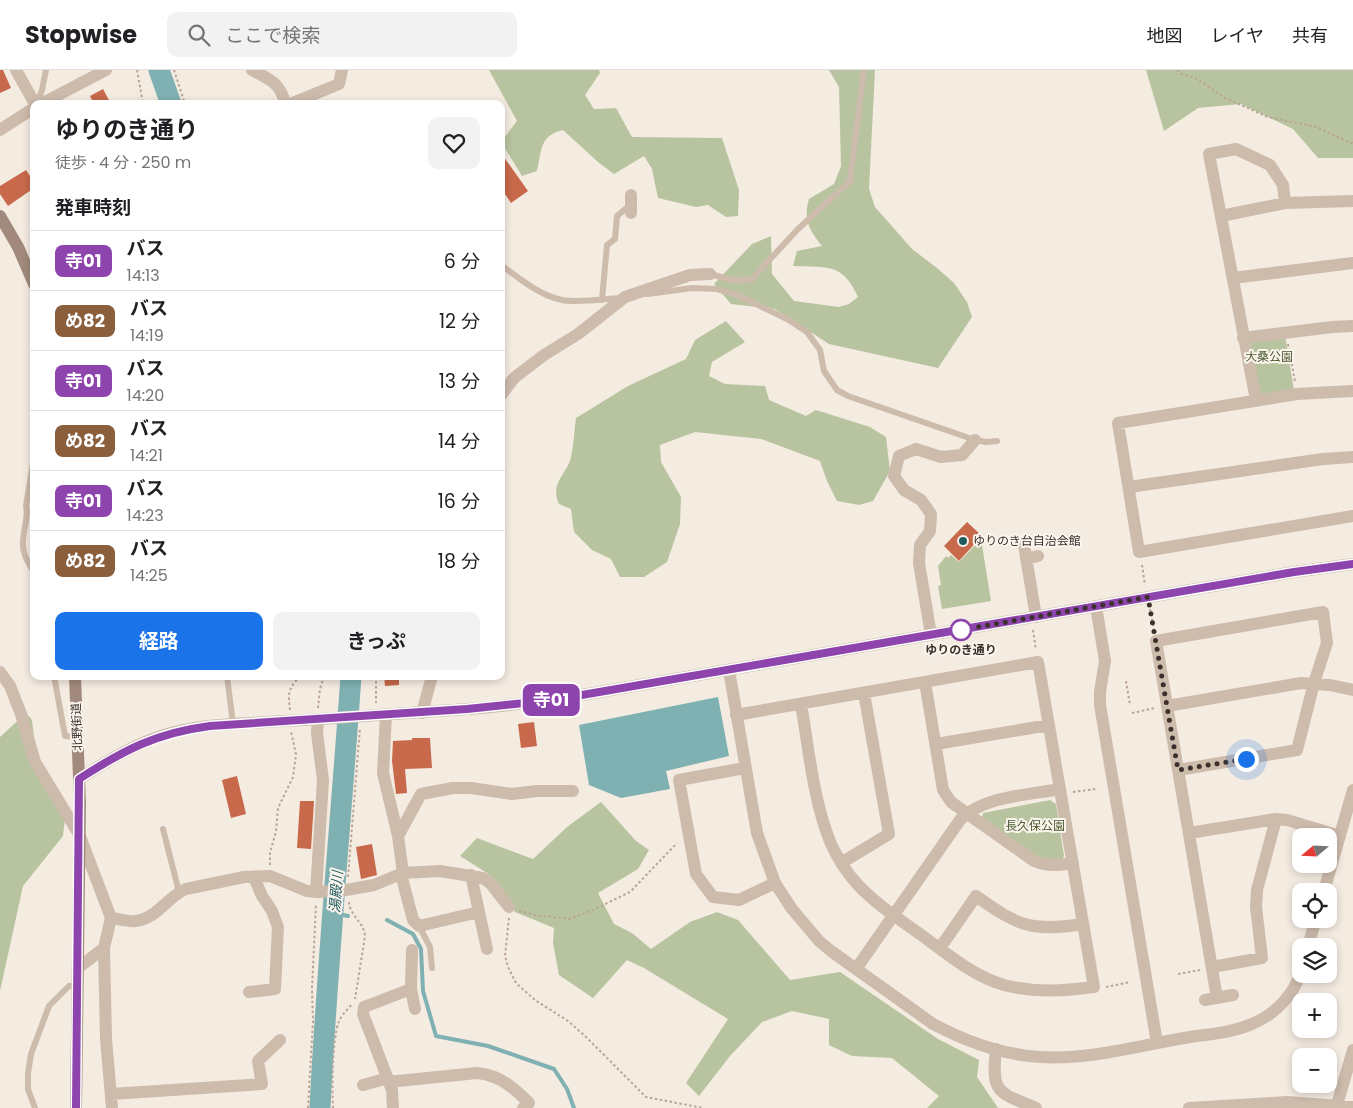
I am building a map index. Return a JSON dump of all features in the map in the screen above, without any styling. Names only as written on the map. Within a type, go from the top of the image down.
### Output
[{"type":"main road","points":[[0,216],[18,247],[30,275]]},
{"type":"main road","name":"北野街道","points":[[75,680],[80,836],[76,1108]]},
{"type":"street","points":[[16,70],[35,100]]},
{"type":"street","points":[[46,100],[106,70]]},
{"type":"street","points":[[252,70],[280,86],[285,100]]},
{"type":"street","points":[[300,100],[339,84],[342,70]]},
{"type":"street","points":[[0,130],[30,111]]},
{"type":"street","points":[[1256,400],[1209,154],[1236,149],[1270,165],[1283,185],[1285,203]]},
{"type":"street","points":[[1221,216],[1285,203],[1353,201]]},
{"type":"street","points":[[1233,278],[1353,264]]},
{"type":"street","points":[[505,390],[514,378],[544,355],[578,334],[625,297],[690,275],[710,274]]},
{"type":"street","points":[[1243,338],[1353,326]]},
{"type":"street","points":[[1353,391],[1297,394],[1118,423],[1139,552],[1353,516]]},
{"type":"street","points":[[931,635],[919,563],[920,545],[930,531],[931,514],[921,500],[904,490],[894,476],[899,456],[916,449],[941,457],[962,455],[975,440]]},
{"type":"street","points":[[1129,487],[1323,459],[1353,457]]},
{"type":"street","points":[[1024,545],[1032,557],[1033,617]]},
{"type":"street","points":[[79,779],[129,749],[161,736],[184,730],[233,724],[317,719],[359,722],[381,715],[482,708],[553,700],[1294,572],[1353,564]]},
{"type":"street","points":[[1096,606],[1104,661],[1100,705],[1158,1042]]},
{"type":"street","points":[[1178,770],[1297,750],[1314,683],[1327,643],[1323,612],[1156,641],[1167,706],[1178,770],[1189,833],[1212,967],[1211,999],[1233,995]]},
{"type":"street","points":[[736,715],[1038,662],[1094,987],[1048,991],[1002,984],[970,969],[872,899],[857,884],[841,863],[831,843],[819,806],[801,704]]},
{"type":"street","points":[[728,670],[757,833],[775,882],[792,909],[810,932],[831,951],[933,1024],[967,1041],[996,1050],[1040,1057],[1083,1056],[1240,1028],[1254,1023],[1271,1013],[1284,1001],[1295,983]]},
{"type":"street","points":[[0,672],[10,686],[21,714],[35,762],[80,836],[111,918],[104,948],[106,1039],[112,1108]]},
{"type":"street","points":[[422,713],[431,680]]},
{"type":"street","points":[[925,682],[943,790],[951,802],[1034,861],[1043,865],[1053,866],[1073,863]]},
{"type":"street","points":[[1167,706],[1301,683],[1330,685],[1353,690]]},
{"type":"street","points":[[841,863],[889,834],[864,693]]},
{"type":"street","points":[[381,715],[384,773],[398,836],[402,873],[413,920],[419,926],[479,912]]},
{"type":"street","points":[[317,719],[323,780],[317,892]]},
{"type":"street","points":[[936,744],[1049,725]]},
{"type":"street","points":[[745,768],[679,780],[696,874],[713,897],[739,900],[775,882]]},
{"type":"street","points":[[398,836],[421,794],[453,788],[471,788],[512,794],[537,791],[573,791]]},
{"type":"street","points":[[1326,883],[1353,790]]},
{"type":"street","points":[[856,969],[960,820],[967,813],[993,801],[1060,792]]},
{"type":"street","points":[[1189,833],[1276,819],[1287,820],[1340,836]]},
{"type":"street","points":[[1212,967],[1262,958],[1256,890],[1276,819]]},
{"type":"street","points":[[111,918],[139,920],[158,911],[179,892],[186,889],[244,877],[270,876],[294,886],[317,892],[348,890],[383,882],[402,873],[440,871],[483,878],[509,906]]},
{"type":"street","points":[[471,875],[487,949]]},
{"type":"street","points":[[249,992],[275,989],[278,927],[272,911],[262,896],[254,877]]},
{"type":"street","points":[[940,948],[976,896],[1004,916],[1031,926],[1058,928],[1083,924]]},
{"type":"street","points":[[78,968],[104,948]]},
{"type":"street","points":[[412,950],[411,989],[415,1009]]},
{"type":"street","points":[[393,1108],[392,1090],[363,1014],[363,1009],[411,989]]},
{"type":"street","points":[[111,1094],[262,1084],[258,1061],[280,1040]]},
{"type":"street","points":[[996,1050],[994,1071],[998,1086],[1009,1096],[1036,1108]]},
{"type":"street","points":[[1337,1105],[1353,1050]]},
{"type":"street","points":[[363,1085],[388,1080],[483,1074],[499,1078],[513,1086],[529,1103],[523,1108]]},
{"type":"street","points":[[1189,1108],[1287,1102],[1353,1107]]},
{"type":"lane","points":[[39,100],[46,70]]},
{"type":"lane","points":[[710,274],[736,281],[752,279],[797,230],[850,181],[864,70]]},
{"type":"lane","points":[[602,300],[607,245],[615,239],[617,216],[631,204]]},
{"type":"lane","points":[[505,269],[537,290],[562,300],[602,300],[692,288],[717,289],[735,294],[787,319],[807,332],[820,350],[824,371],[837,390],[848,396],[975,440],[997,441]]},
{"type":"lane","points":[[30,481],[22,551],[30,566]]},
{"type":"lane","points":[[55,680],[65,736],[78,737]]},
{"type":"lane","points":[[228,680],[233,724]]},
{"type":"lane","points":[[163,829],[179,892]]},
{"type":"lane","points":[[419,926],[430,947],[432,968]]},
{"type":"lane","points":[[35,1108],[31,1102],[28,1089],[28,1073],[36,1038],[49,1006],[69,986],[77,985]]},
{"type":"path","points":[[137,70],[142,100]]},
{"type":"path","points":[[174,70],[184,100]]},
{"type":"path","points":[[1177,70],[1182,74],[1197,79],[1225,98],[1268,117],[1316,127],[1352,143]]},
{"type":"path","points":[[1286,333],[1297,394]]},
{"type":"path","points":[[1142,569],[1156,641]]},
{"type":"path","points":[[1033,617],[1038,662]]},
{"type":"path","points":[[270,876],[270,853],[276,831],[278,808],[293,777],[294,770],[296,754],[288,721],[289,691],[296,680]]},
{"type":"path","points":[[317,719],[317,702],[323,680]]},
{"type":"path","points":[[377,680],[381,715]]},
{"type":"path","points":[[1126,681],[1130,704]]},
{"type":"path","points":[[1132,713],[1167,706]]},
{"type":"path","points":[[333,1108],[333,1069],[337,1028],[341,1018],[355,998],[365,936],[364,928],[351,910],[348,890],[359,722]]},
{"type":"path","points":[[1060,792],[1096,788]]},
{"type":"path","points":[[689,834],[630,892],[590,911],[569,919],[534,915],[509,906],[509,928],[505,956],[516,983],[535,1000],[568,1021],[646,1097],[703,1108]]},
{"type":"path","points":[[308,1108],[317,892]]},
{"type":"path","points":[[1178,974],[1212,967]]},
{"type":"path","points":[[1120,984],[1130,982]]},
{"type":"green space","points":[[489,70],[599,70],[600,73],[585,95],[594,109],[616,108],[632,137],[722,138],[739,190],[738,216],[726,217],[708,205],[696,207],[658,198],[652,169],[644,156],[614,174],[563,130],[546,140],[541,150],[537,171],[522,176],[505,148],[505,137],[517,121]]},
{"type":"green space","points":[[829,70],[875,70],[869,189],[875,207],[912,249],[954,283],[967,302],[972,317],[938,368],[829,344],[775,309],[731,304],[714,284],[752,244],[771,236],[772,274],[794,301],[839,307],[849,304],[858,297],[852,286],[840,272],[825,267],[793,266],[797,251],[822,246],[808,224],[807,206],[809,199],[834,184],[841,166],[839,87]]},
{"type":"green space","points":[[1146,70],[1353,70],[1353,158],[1318,158],[1293,129],[1241,104],[1198,108],[1164,131]]},
{"type":"green space","points":[[726,321],[745,342],[712,362],[709,376],[725,384],[765,386],[769,400],[806,416],[816,410],[870,427],[886,437],[890,471],[873,501],[859,505],[837,501],[820,461],[761,439],[695,432],[660,445],[661,462],[681,497],[680,524],[667,562],[644,577],[620,577],[611,559],[592,550],[574,532],[571,509],[559,504],[557,497],[556,490],[558,484],[571,457],[576,418],[628,386],[686,359],[695,340]]},
{"type":"green space","name":"大桑公園","points":[[1285,335],[1294,390],[1257,397],[1245,340]]},
{"type":"green space","points":[[981,539],[991,601],[942,609],[938,586],[941,585],[938,566],[946,556],[948,558],[951,555],[959,562]]},
{"type":"green space","points":[[26,713],[32,720],[37,764],[66,808],[63,836],[23,886],[0,991],[0,737]]},
{"type":"green space","name":"長久保公園","points":[[1050,800],[1056,804],[1064,856],[1062,860],[1041,858],[1031,853],[982,818],[983,813]]},
{"type":"green space","points":[[601,802],[636,841],[649,850],[638,869],[598,893],[614,924],[632,933],[651,949],[690,922],[717,912],[738,920],[790,980],[840,972],[938,1039],[979,1060],[977,1077],[998,1108],[927,1108],[939,1096],[892,1058],[852,1056],[829,1045],[829,1019],[792,1011],[762,1022],[730,1056],[699,1096],[686,1083],[728,1019],[644,968],[627,960],[593,998],[559,975],[553,943],[554,928],[515,912],[499,884],[487,873],[460,856],[477,838],[533,859],[567,827]]},
{"type":"water","points":[[718,697],[729,756],[666,771],[670,789],[621,798],[589,785],[579,725]]},
{"type":"building","points":[[0,70],[3,70],[11,88],[0,93]]},
{"type":"building","points":[[103,89],[109,100],[92,100],[90,96]]},
{"type":"building","points":[[505,159],[528,191],[511,203],[505,194]]},
{"type":"building","points":[[26,170],[30,176],[30,191],[8,206],[0,194],[0,186]]},
{"type":"building","points":[[967,522],[982,536],[959,561],[944,546]]},
{"type":"building","points":[[384,680],[399,680],[399,685],[385,686]]},
{"type":"building","points":[[534,722],[537,746],[521,748],[518,724]]},
{"type":"building","points":[[412,738],[430,738],[432,768],[405,769],[407,793],[396,794],[392,761],[393,741],[412,740]]},
{"type":"building","points":[[237,776],[246,814],[231,818],[222,780]]},
{"type":"building","points":[[300,801],[314,801],[311,849],[297,848]]},
{"type":"building","points":[[372,844],[377,875],[361,879],[356,847]]},
{"type":"waterway","name":"湯殿川","points":[[159,70],[170,100]]},
{"type":"waterway","name":"湯殿川","points":[[320,1108],[330,946],[351,680]]},
{"type":"waterway","points":[[334,913],[348,916]]},
{"type":"waterway","points":[[387,920],[413,934],[421,949],[423,991],[436,1036],[488,1046],[554,1069],[567,1089],[574,1108]]},
{"type":"bus line","name":"寺01","points":[[76,1108],[80,836],[79,779],[104,763],[141,744],[172,733],[210,726],[422,713],[553,700],[1329,566],[1353,564]]},
{"type":"place","name":"ゆりのき台自治会館","points":[[963,541]]},
{"type":"place","name":"ゆりのき通り","points":[[961,630]]},
{"type":"route","points":[[961,630],[1148,597],[1178,770],[1246,759]]}]
